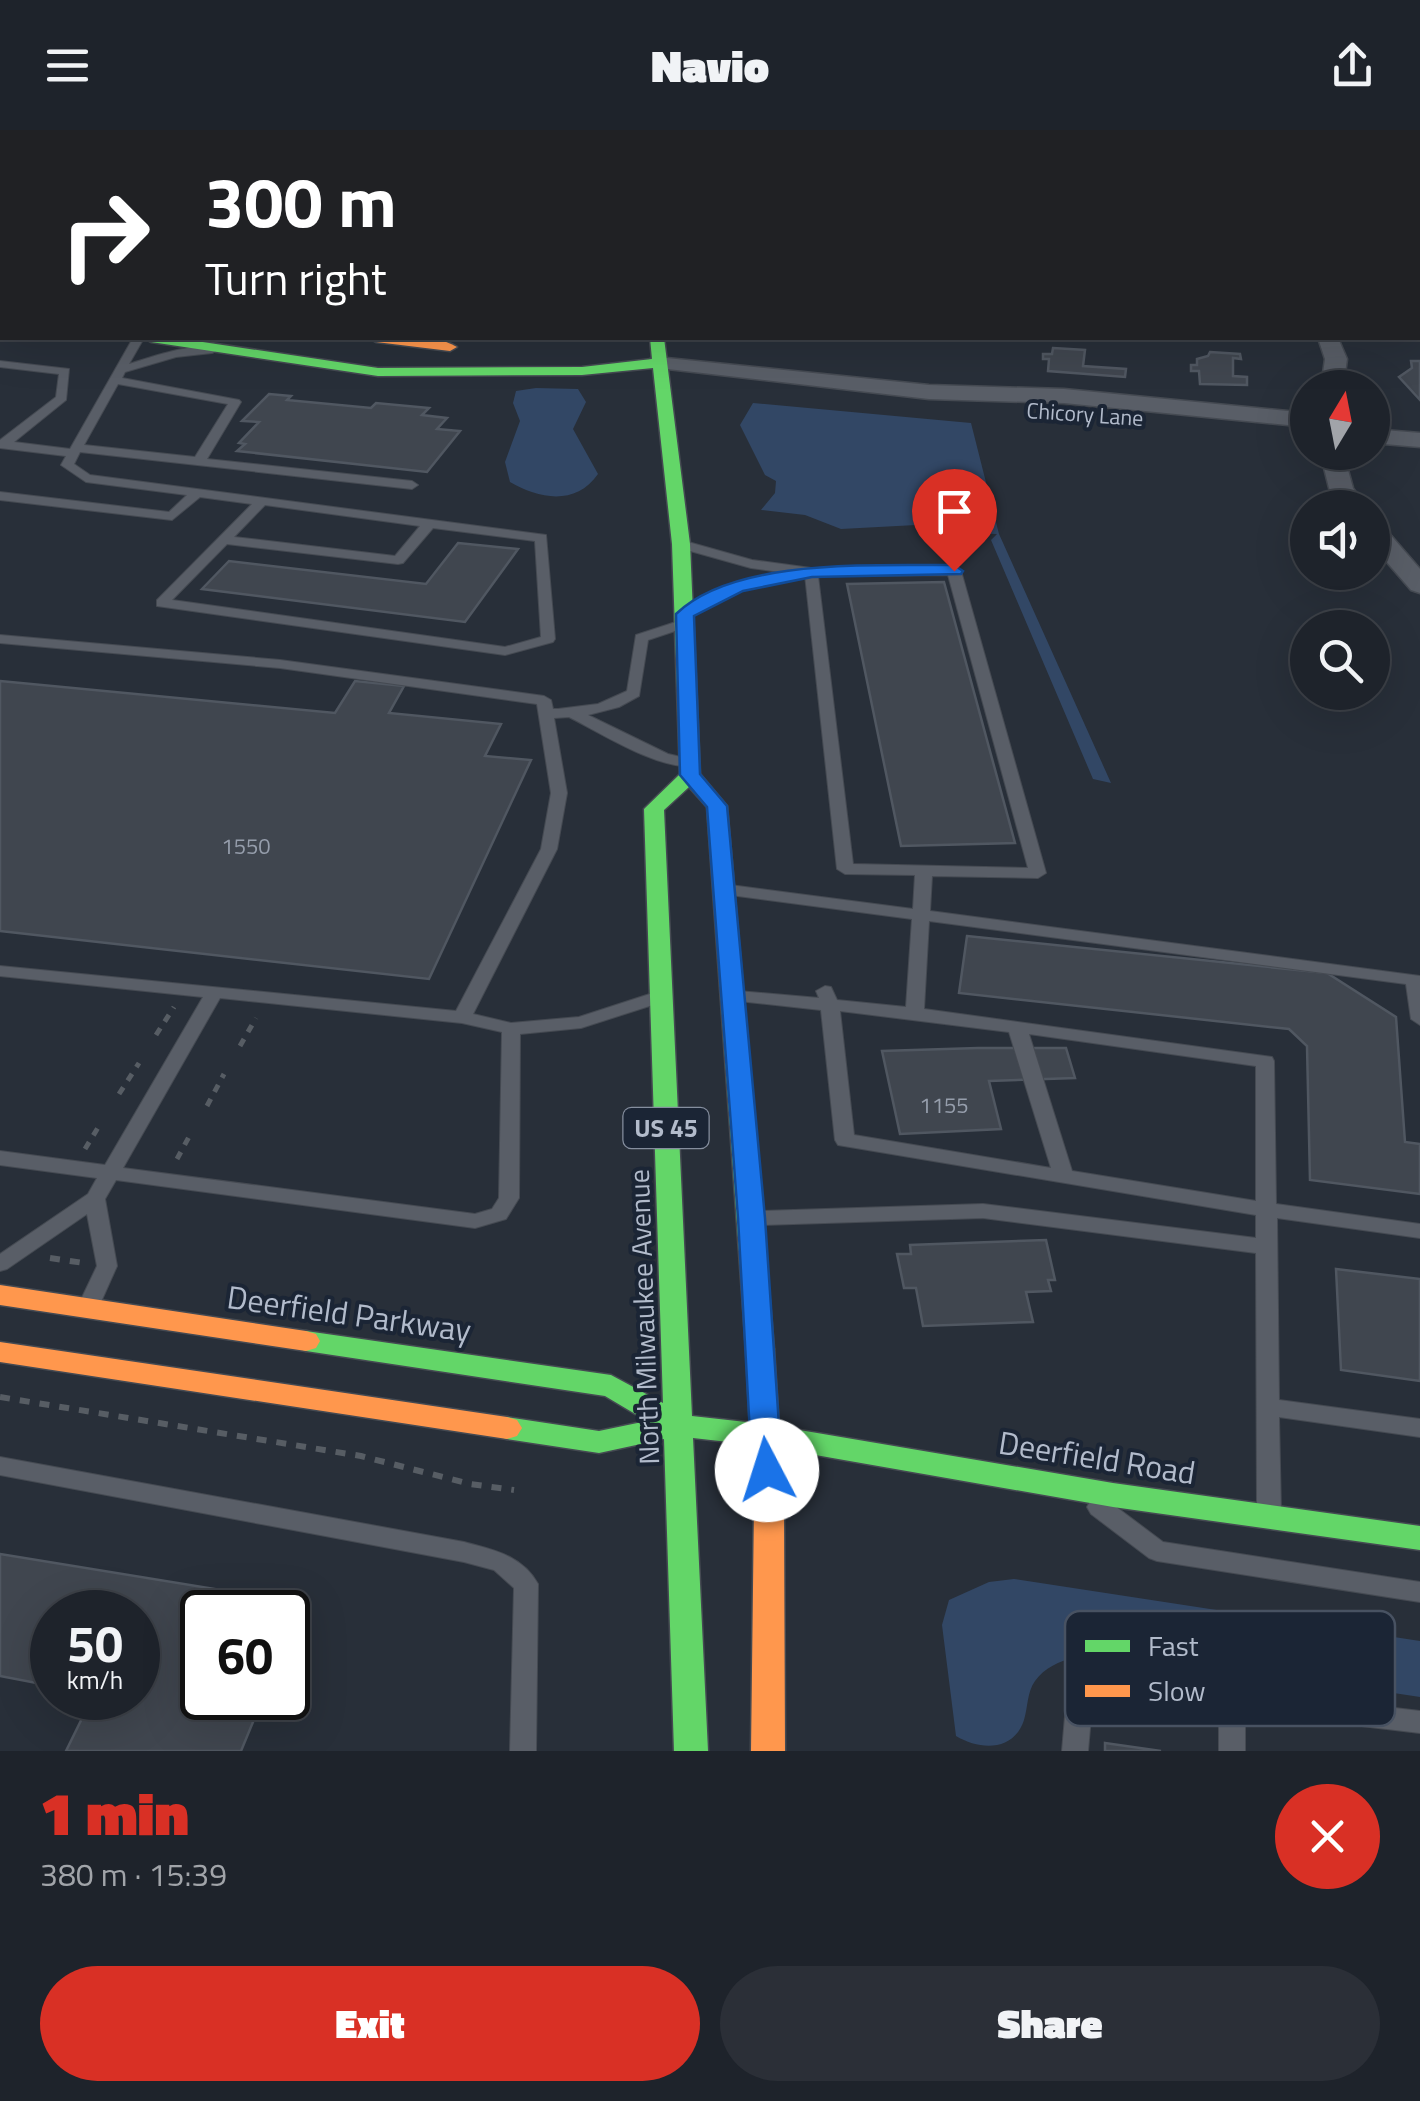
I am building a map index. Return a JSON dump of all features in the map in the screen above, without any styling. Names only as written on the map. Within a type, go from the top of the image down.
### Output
[{"type":"main road","points":[[166,340],[378,372],[582,371],[657,363]]},
{"type":"main road","points":[[182,342],[267,340]]},
{"type":"main road","points":[[392,340],[482,351],[602,352],[657,363]]},
{"type":"main road","points":[[657,340],[657,363],[674,464],[686,618],[690,770]]},
{"type":"main road","name":"US 45","points":[[690,770],[717,806],[752,1218],[770,1506],[768,1751]]},
{"type":"main road","name":"North Milwaukee Avenue","points":[[690,770],[654,809],[691,1751]]},
{"type":"main road","name":"Deerfield Parkway","points":[[0,1295],[612,1386],[678,1425]]},
{"type":"main road","name":"Deerfield Parkway","points":[[0,1352],[598,1442],[678,1425],[764,1435]]},
{"type":"main road","name":"Deerfield Road","points":[[764,1435],[1074,1488],[1420,1538]]},
{"type":"street","points":[[1329,340],[1336,359],[1334,370]]},
{"type":"street","name":"Chicory Lane","points":[[657,363],[866,384],[930,402],[1026,402],[1290,419]]},
{"type":"street","name":"Chicory Lane","points":[[1026,402],[1290,429]]},
{"type":"street","points":[[1390,426],[1420,429]]},
{"type":"street","points":[[1390,438],[1420,440]]},
{"type":"street","points":[[1390,551],[1420,585]]},
{"type":"lane","points":[[137,340],[67,465],[86,478],[197,492],[541,538],[548,638],[504,651],[162,603],[262,501]]},
{"type":"lane","points":[[118,375],[176,354],[220,350]]},
{"type":"lane","points":[[0,364],[66,371],[62,398],[4,448]]},
{"type":"lane","points":[[118,375],[234,402],[198,461]]},
{"type":"lane","points":[[4,448],[198,461],[412,485]]},
{"type":"lane","points":[[0,496],[172,516],[197,492]]},
{"type":"lane","points":[[224,540],[398,560],[430,523]]},
{"type":"lane","points":[[680,544],[751,564],[812,572],[954,571],[1038,873],[845,869],[812,572]]},
{"type":"lane","points":[[547,713],[574,714],[624,700],[634,692],[641,638],[686,618],[738,587],[812,572]]},
{"type":"lane","points":[[0,639],[280,664],[544,700],[559,793],[549,848],[462,1016]]},
{"type":"lane","points":[[574,714],[690,770]]},
{"type":"lane","points":[[916,1013],[924,870]]},
{"type":"lane","points":[[724,890],[1414,980],[1420,1020]]},
{"type":"lane","points":[[0,970],[462,1016],[512,1028],[581,1022],[661,996]]},
{"type":"lane","points":[[0,1264],[95,1198],[214,993]]},
{"type":"lane","points":[[732,995],[828,998],[1265,1061],[1269,1517]]},
{"type":"lane","points":[[828,998],[845,1140],[1266,1210],[1420,1231]]},
{"type":"lane","points":[[1017,1027],[1064,1176]]},
{"type":"lane","points":[[0,1158],[475,1220],[499,1214],[509,1198],[512,1028]]},
{"type":"lane","points":[[88,1308],[106,1266],[95,1198]]},
{"type":"lane","points":[[752,1218],[983,1211],[1266,1247]]},
{"type":"lane","points":[[1268,1406],[1420,1428]]},
{"type":"lane","points":[[0,1466],[502,1562],[526,1584],[523,1751]]},
{"type":"lane","points":[[1074,1488],[1157,1551],[1420,1592]]},
{"type":"lane","points":[[1395,1719],[1420,1722]]},
{"type":"lane","points":[[1075,1751],[1077,1726]]},
{"type":"path","points":[[156,1035],[176,1004]]},
{"type":"path","points":[[240,1046],[257,1015]]},
{"type":"path","points":[[119,1094],[138,1063]]},
{"type":"path","points":[[207,1106],[224,1074]]},
{"type":"path","points":[[42,1257],[92,1265]]},
{"type":"path","points":[[0,1397],[362,1456],[470,1484],[514,1490]]},
{"type":"water","points":[[578,389],[586,402],[573,429],[598,474],[579,491],[568,495],[545,495],[510,482],[505,462],[520,421],[513,403],[516,391]]},
{"type":"water","points":[[753,403],[971,423],[999,534],[1111,783],[1093,779],[991,540],[997,534],[935,532],[916,525],[841,529],[805,515],[761,510],[775,493],[776,481],[765,475],[740,425]]},
{"type":"water","points":[[1014,1579],[1224,1611],[1065,1611],[1065,1661],[1043,1672],[1032,1685],[1024,1720],[1013,1738],[986,1746],[956,1736],[942,1625],[949,1600],[989,1582]]},
{"type":"water","points":[[1395,1637],[1420,1641],[1420,1697],[1395,1693]]},
{"type":"building","points":[[1053,348],[1085,350],[1083,366],[1126,369],[1125,377],[1048,371],[1049,359],[1043,359],[1043,354],[1052,354]]},
{"type":"building","points":[[1210,352],[1240,354],[1241,359],[1233,358],[1233,376],[1247,377],[1247,385],[1200,384],[1199,371],[1191,371],[1191,365],[1197,365],[1197,359]]},
{"type":"building","points":[[1411,361],[1420,361],[1420,400],[1399,377],[1412,368]]},
{"type":"building","points":[[269,394],[291,396],[287,400],[371,408],[376,403],[429,408],[422,415],[447,418],[437,429],[460,431],[427,472],[237,451],[245,444],[239,443],[259,422],[242,421]]},
{"type":"building","points":[[458,543],[518,549],[465,622],[202,589],[229,561],[426,584]]},
{"type":"building","points":[[944,582],[1015,843],[901,846],[847,584]]},
{"type":"building","points":[[0,681],[335,713],[355,681],[404,686],[389,713],[501,724],[485,756],[531,760],[429,979],[0,931]]},
{"type":"building","points":[[967,936],[1327,973],[1396,1017],[1405,1142],[1420,1144],[1420,1194],[1310,1180],[1307,1046],[1289,1029],[959,993]]},
{"type":"building","points":[[1066,1048],[1075,1078],[989,1081],[1001,1129],[900,1134],[882,1051]]},
{"type":"building","points":[[1046,1240],[1055,1280],[1048,1280],[1051,1291],[1026,1292],[1033,1322],[923,1326],[916,1288],[904,1288],[897,1254],[911,1254],[910,1245]]},
{"type":"building","points":[[1336,1269],[1420,1279],[1420,1381],[1341,1370]]},
{"type":"building","points":[[0,1554],[220,1590],[180,1590],[180,1720],[254,1720],[241,1751],[66,1751],[81,1720],[160,1720],[160,1590],[30,1590],[30,1682],[0,1676]]},
{"type":"building","points":[[1105,1743],[1161,1751],[1105,1751]]},
{"type":"traffic: fast","points":[[164,340],[378,372],[582,371],[657,363]]},
{"type":"traffic: fast","points":[[657,340],[681,544],[690,775],[717,806],[760,1349]]},
{"type":"traffic: fast","points":[[690,775],[654,809],[691,1751]]},
{"type":"traffic: fast","points":[[306,1341],[611,1386],[678,1425]]},
{"type":"traffic: fast","points":[[507,1428],[599,1442],[678,1425],[764,1435],[1113,1495],[1420,1538]]},
{"type":"traffic: slow","points":[[392,340],[450,347]]},
{"type":"traffic: slow","points":[[0,1295],[306,1341]]},
{"type":"traffic: slow","points":[[760,1349],[769,1506],[768,1751]]},
{"type":"traffic: slow","points":[[0,1352],[507,1428]]},
{"type":"route","points":[[767,1470],[752,1218],[717,806],[690,775],[685,614],[738,587],[812,572],[954,571]]}]
